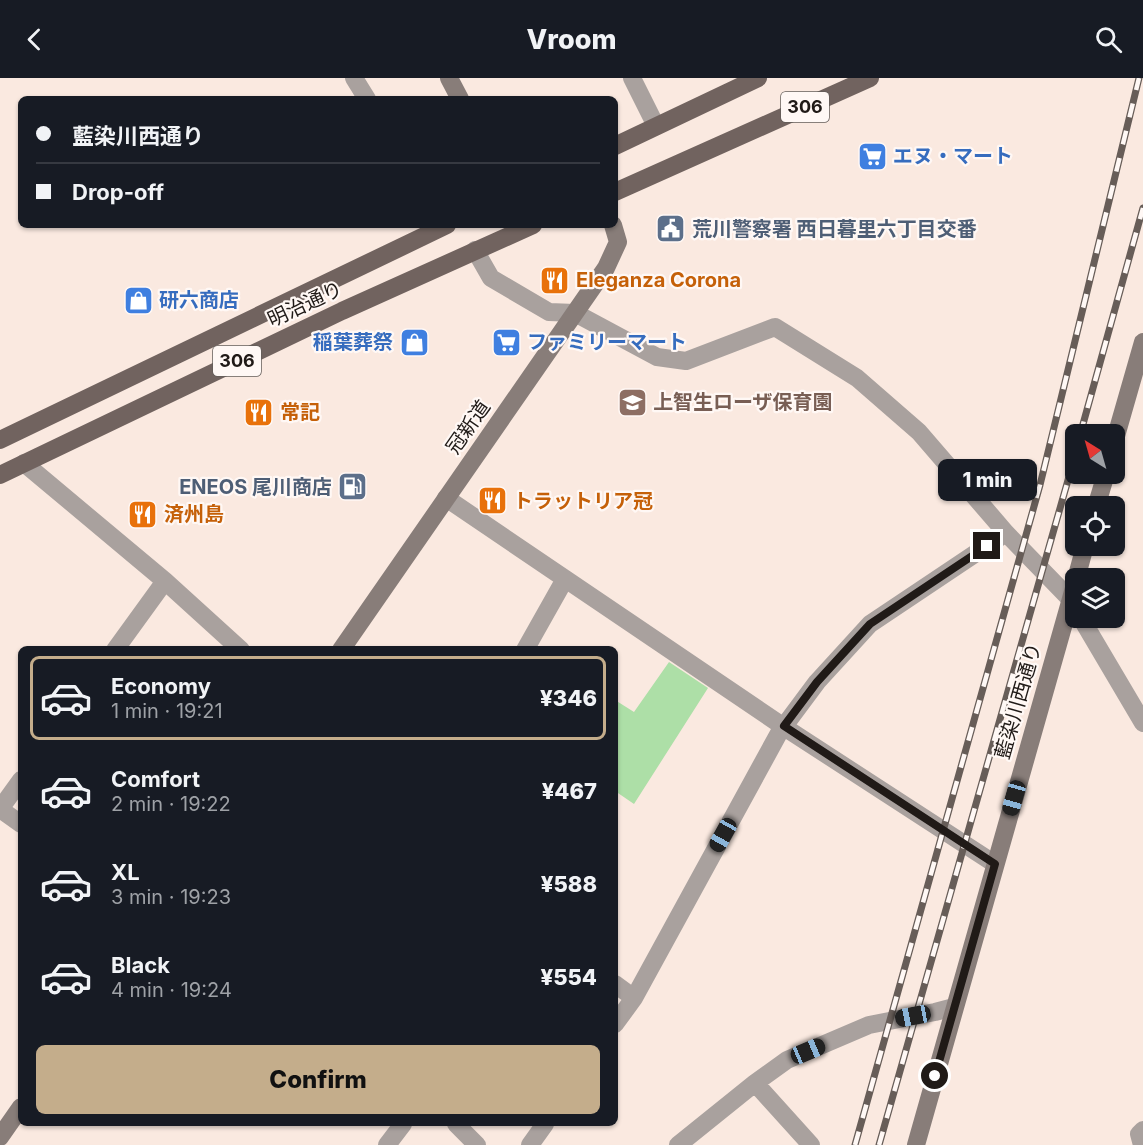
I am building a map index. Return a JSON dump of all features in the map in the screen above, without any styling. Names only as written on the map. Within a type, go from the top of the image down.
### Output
[{"type":"main road","name":"306","points":[[618,145],[758,78]]},
{"type":"main road","name":"306","points":[[618,191],[870,78]]},
{"type":"main road","name":"明治通り","points":[[0,440],[437,228]]},
{"type":"main road","name":"明治通り","points":[[0,475],[342,311],[526,228]]},
{"type":"street","points":[[354,78],[365,96]]},
{"type":"street","points":[[449,78],[458,96]]},
{"type":"street","points":[[632,78],[656,126]]},
{"type":"street","name":"冠新道","points":[[344,646],[606,268],[618,242],[614,228]]},
{"type":"street","points":[[475,250],[491,279],[549,312],[575,313],[657,357],[686,361],[775,327],[857,378],[919,432],[1006,533],[1065,596]]},
{"type":"street","points":[[1119,424],[1143,342]]},
{"type":"street","points":[[24,463],[165,580],[237,646]]},
{"type":"street","points":[[446,498],[784,726],[995,864]]},
{"type":"street","points":[[618,1020],[634,998],[773,743],[817,682],[870,624],[1006,533]]},
{"type":"street","points":[[527,646],[565,579]]},
{"type":"street","points":[[118,646],[165,580]]},
{"type":"street","name":"藍染川西通り","points":[[916,1145],[995,864],[1066,628]]},
{"type":"street","points":[[1087,628],[1143,723]]},
{"type":"street","points":[[18,784],[0,809],[18,822]]},
{"type":"street","points":[[618,986],[634,998]]},
{"type":"street","points":[[678,1145],[755,1083],[788,1060],[869,1025],[954,1007]]},
{"type":"street","points":[[755,1083],[811,1145]]},
{"type":"street","points":[[0,1137],[18,1111]]},
{"type":"street","points":[[387,1145],[401,1126]]},
{"type":"street","points":[[458,1126],[477,1145]]},
{"type":"street","points":[[530,1145],[544,1126]]},
{"type":"street","points":[[1142,1145],[1139,1134],[1143,1130]]},
{"type":"green space","points":[[669,662],[708,688],[634,804],[618,793],[618,702],[634,712]]},
{"type":"railway","points":[[855,1145],[1040,485],[1139,78]]},
{"type":"railway","points":[[1083,424],[1143,208]]},
{"type":"railway","points":[[879,1145],[1067,484]]},
{"type":"place","name":"エヌ・マート","points":[[872,156]]},
{"type":"place","name":"荒川警察署 西日暮里六丁目交番","points":[[671,229]]},
{"type":"place","name":"Eleganza Corona","points":[[555,280]]},
{"type":"place","name":"研六商店","points":[[138,300]]},
{"type":"place","name":"稲葉葬祭","points":[[414,342]]},
{"type":"place","name":"ファミリーマート","points":[[506,342]]},
{"type":"place","name":"上智生ローザ保育園","points":[[632,402]]},
{"type":"place","name":"常記","points":[[259,412]]},
{"type":"place","name":"ENEOS 尾川商店","points":[[353,487]]},
{"type":"place","name":"トラットリア冠","points":[[492,501]]},
{"type":"place","name":"済州島","points":[[143,514]]},
{"type":"route","points":[[935,1076],[995,864],[784,726],[817,682],[870,624],[987,546]]}]
